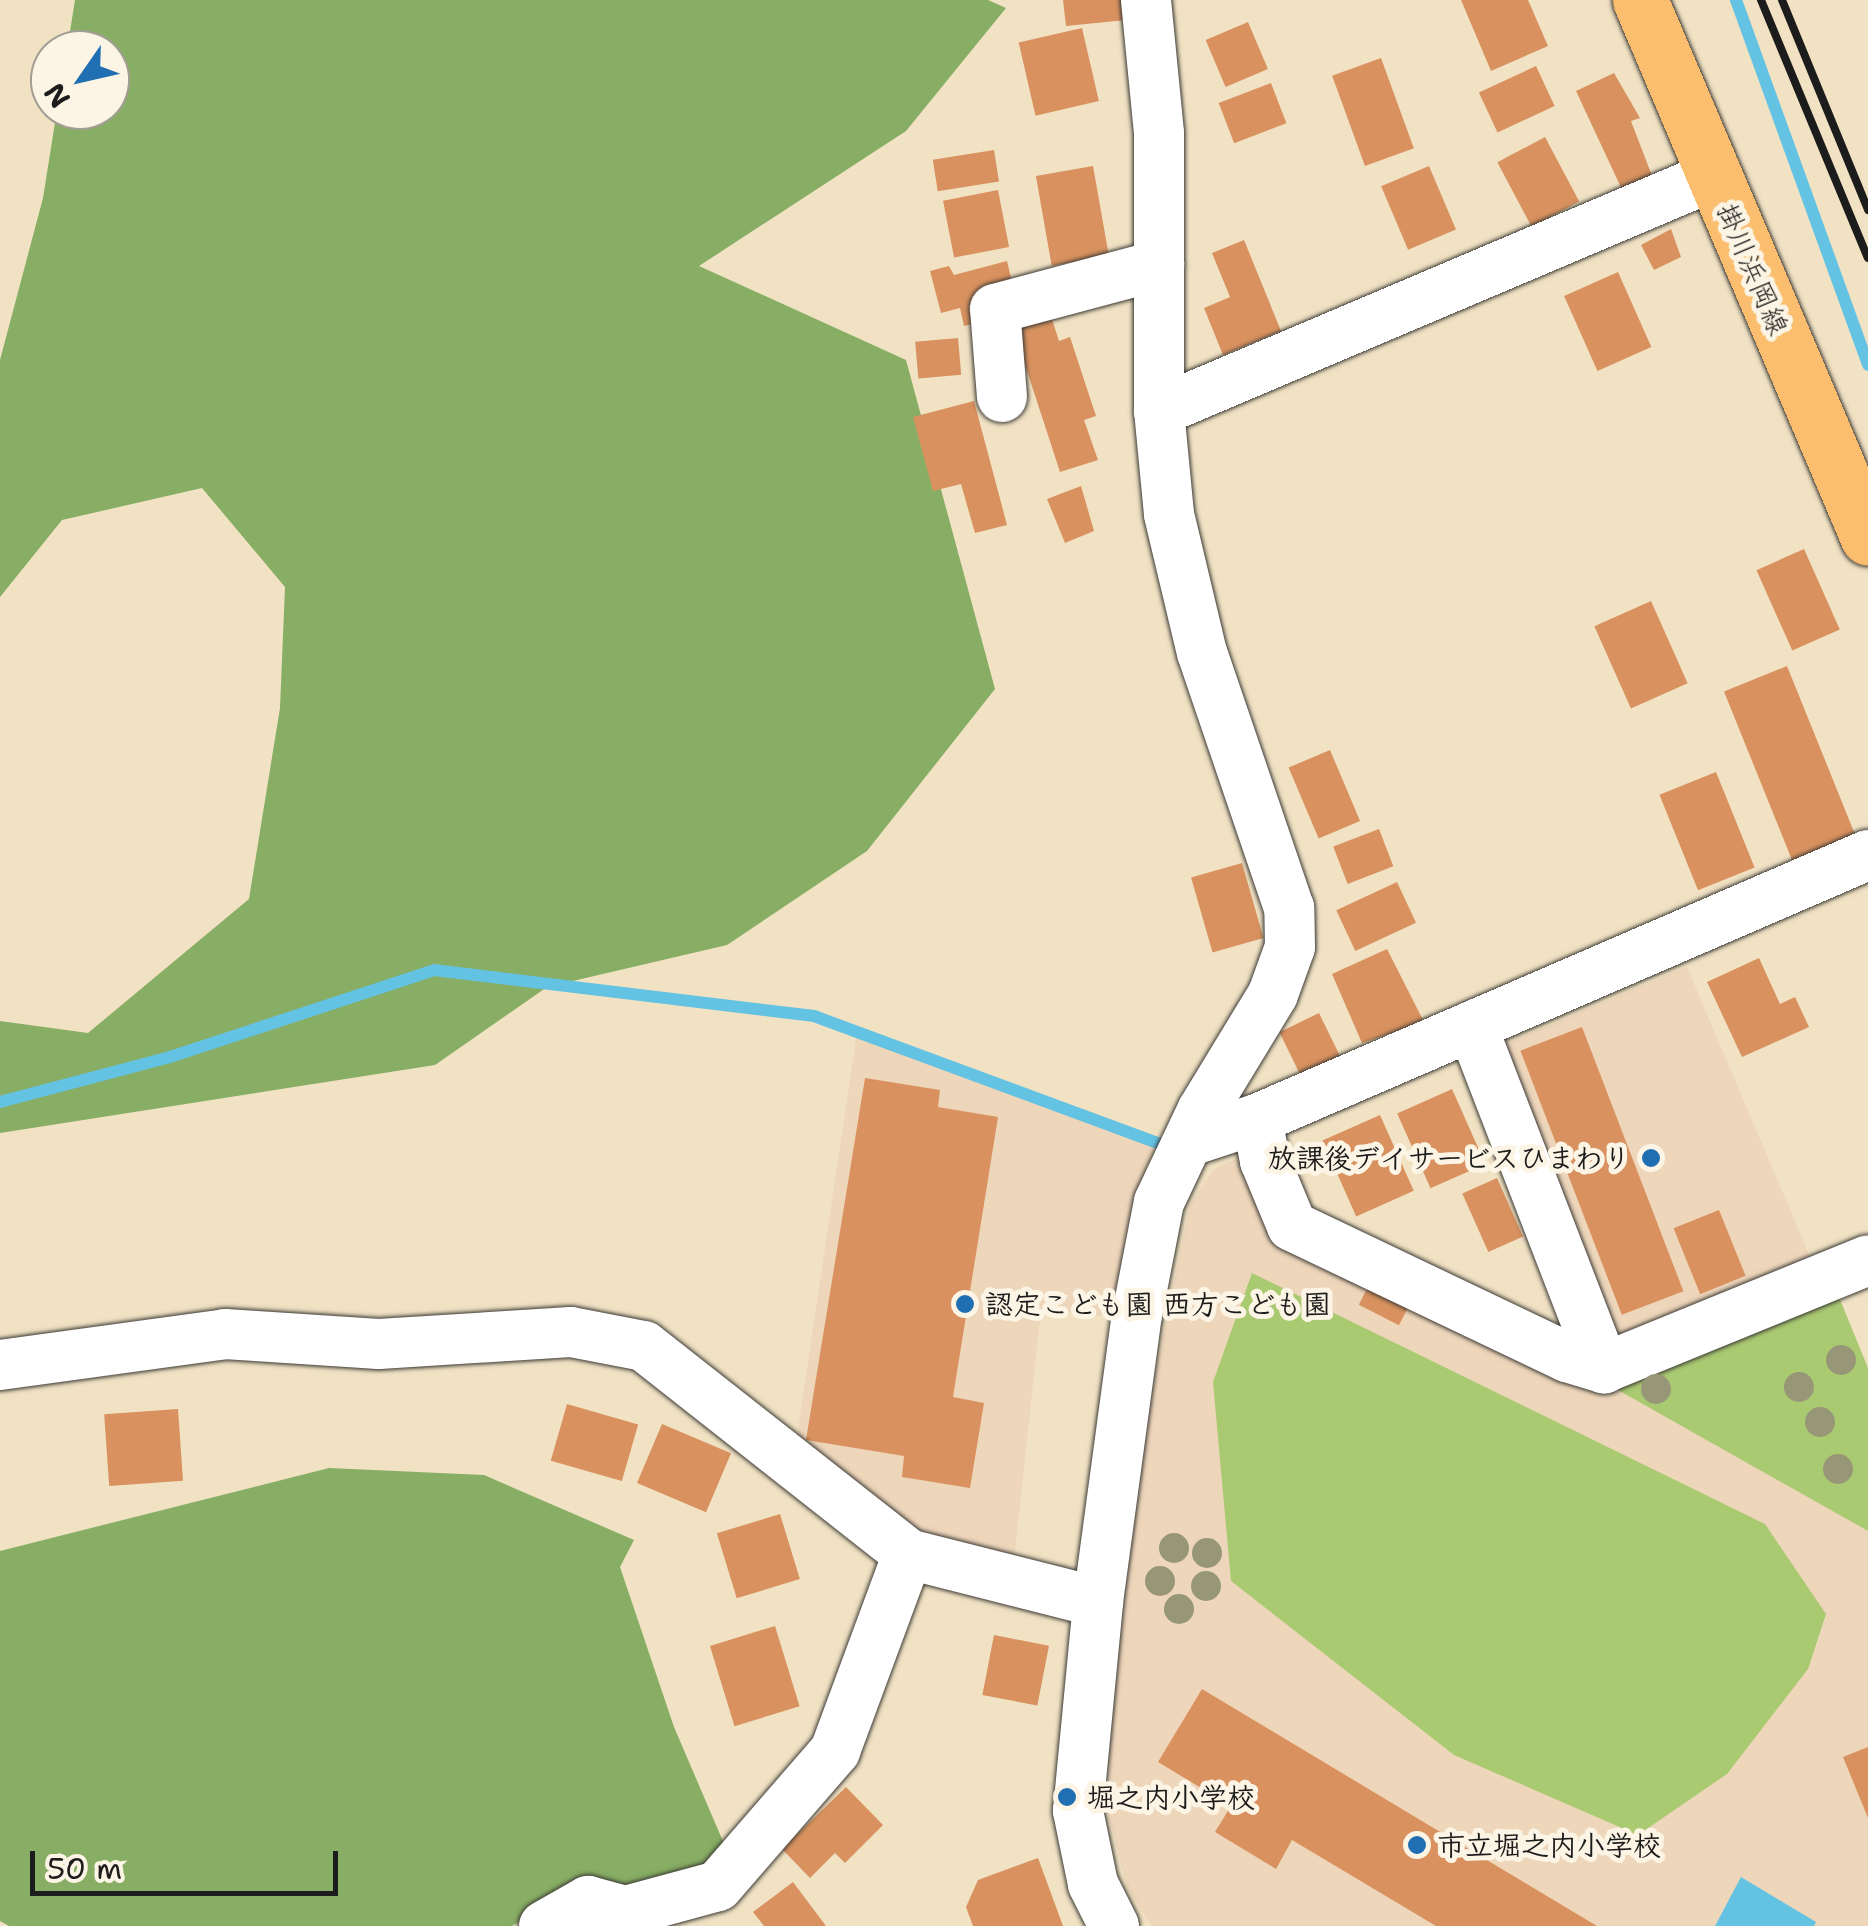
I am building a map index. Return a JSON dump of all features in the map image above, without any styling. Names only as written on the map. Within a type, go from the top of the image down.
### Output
[{"type":"main road","name":"掛川浜岡線","points":[[1640,0],[1868,538]]},
{"type":"street","points":[[1114,1926],[1093,1884],[1078,1810],[1098,1602],[1140,1296],[1159,1202],[1202,1111],[1273,994],[1290,946],[1290,908],[1202,652],[1169,514],[1159,411],[1158,133],[1146,0]]},
{"type":"street","points":[[1159,411],[1713,176]]},
{"type":"street","points":[[1002,398],[995,309],[1159,265]]},
{"type":"street","points":[[1190,1141],[1260,1132],[1477,1040],[1868,855]]},
{"type":"street","points":[[1477,1040],[1604,1368]]},
{"type":"street","points":[[1260,1132],[1292,1226],[1567,1358],[1604,1368],[1868,1260]]},
{"type":"street","points":[[0,1365],[225,1334],[379,1344],[571,1332],[644,1346],[908,1554],[1098,1602]]},
{"type":"street","points":[[544,1926],[588,1901],[626,1910],[718,1886],[835,1751],[908,1554]]},
{"type":"shaded area","name":"放課後デイサービスひまわり","points":[[1687,967],[1814,1266],[1619,1349],[1492,1050]]},
{"type":"shaded area","name":"認定こども園 西方こども園","points":[[857,1032],[1155,1148],[1134,1196],[1111,1317],[1041,1310],[1013,1570],[933,1544],[796,1443]]},
{"type":"shaded area","points":[[1255,1149],[1287,1229],[1602,1381],[1868,1368],[1868,1926],[1152,1926],[1128,1890],[1109,1818],[1110,1732],[1140,1449],[1190,1205],[1213,1170]]},
{"type":"green space","points":[[75,0],[988,0],[1006,8],[906,131],[699,266],[906,360],[995,689],[867,851],[727,945],[547,987],[435,1065],[0,1133],[0,1021],[88,1033],[249,899],[280,708],[285,587],[202,488],[62,520],[0,597],[0,360],[43,198],[54,130],[130,130],[130,30],[70,30]]},
{"type":"green space","points":[[1252,1273],[1765,1524],[1826,1614],[1808,1669],[1727,1774],[1638,1835],[1454,1755],[1231,1581],[1213,1382]]},
{"type":"green space","points":[[1839,1297],[1868,1368],[1868,1531],[1602,1381]]},
{"type":"green space","points":[[329,1468],[484,1475],[634,1540],[620,1567],[674,1727],[731,1860],[634,1896],[593,1881],[512,1926],[9,1926],[0,1921],[0,1551]]},
{"type":"water","points":[[1741,1877],[1816,1922],[1814,1926],[1715,1926]]},
{"type":"building","points":[[1063,0],[1124,0],[1126,20],[1066,26]]},
{"type":"building","points":[[1461,0],[1528,0],[1548,46],[1491,71]]},
{"type":"building","points":[[1248,22],[1268,69],[1226,87],[1206,40]]},
{"type":"building","points":[[1082,28],[1099,101],[1036,116],[1019,43]]},
{"type":"building","points":[[1381,58],[1414,148],[1365,166],[1332,76]]},
{"type":"building","points":[[1536,66],[1555,106],[1497,133],[1479,93]]},
{"type":"building","points":[[1614,73],[1640,118],[1631,121],[1654,181],[1624,194],[1576,91]]},
{"type":"building","points":[[1271,83],[1286,123],[1234,143],[1219,103]]},
{"type":"building","points":[[1545,137],[1579,201],[1532,227],[1497,162]]},
{"type":"building","points":[[994,150],[999,182],[938,191],[933,160]]},
{"type":"building","points":[[1093,166],[1109,256],[1052,266],[1036,176]]},
{"type":"building","points":[[1429,166],[1456,230],[1408,250],[1381,186]]},
{"type":"building","points":[[998,190],[1009,247],[954,258],[943,201]]},
{"type":"building","points":[[1671,229],[1681,257],[1654,270],[1641,245]]},
{"type":"building","points":[[1244,240],[1281,331],[1223,355],[1204,308],[1230,297],[1212,253]]},
{"type":"building","points":[[1007,261],[1013,286],[975,295],[981,322],[964,326],[960,308],[941,313],[930,271],[949,266],[954,275]]},
{"type":"building","points":[[1618,272],[1651,347],[1597,371],[1564,296]]},
{"type":"building","points":[[1050,313],[1059,341],[1070,337],[1096,416],[1084,420],[1098,460],[1060,472],[1012,325]]},
{"type":"building","points":[[958,338],[961,375],[918,379],[915,342]]},
{"type":"building","points":[[974,401],[1007,525],[975,533],[961,484],[933,491],[913,417]]},
{"type":"building","points":[[1081,486],[1094,531],[1065,543],[1047,499]]},
{"type":"building","points":[[1804,549],[1840,629],[1792,651],[1756,570]]},
{"type":"building","points":[[1651,601],[1688,683],[1631,708],[1594,626]]},
{"type":"building","points":[[1787,666],[1856,836],[1793,861],[1724,691]]},
{"type":"building","points":[[1330,750],[1360,821],[1319,838],[1289,768]]},
{"type":"building","points":[[1716,772],[1755,867],[1698,890],[1659,795]]},
{"type":"building","points":[[1379,829],[1393,866],[1348,884],[1333,847]]},
{"type":"building","points":[[1242,863],[1263,938],[1213,953],[1191,878]]},
{"type":"building","points":[[1397,882],[1416,923],[1355,951],[1336,910]]},
{"type":"building","points":[[1387,949],[1424,1022],[1362,1043],[1332,974]]},
{"type":"building","points":[[1759,958],[1780,1004],[1795,997],[1809,1027],[1742,1057],[1707,982]]},
{"type":"building","points":[[1319,1013],[1340,1057],[1301,1076],[1279,1032]]},
{"type":"building","points":[[1582,1027],[1683,1291],[1622,1315],[1520,1051]]},
{"type":"building","points":[[865,1078],[940,1090],[938,1107],[998,1117],[953,1397],[984,1403],[970,1488],[902,1477],[904,1456],[806,1440]]},
{"type":"building","points":[[1452,1089],[1485,1164],[1431,1188],[1397,1113]]},
{"type":"building","points":[[1380,1115],[1414,1191],[1356,1216],[1322,1141]]},
{"type":"building","points":[[1497,1178],[1523,1236],[1488,1252],[1462,1193]]},
{"type":"building","points":[[1719,1210],[1746,1276],[1700,1294],[1674,1228]]},
{"type":"building","points":[[1372,1279],[1412,1299],[1399,1325],[1359,1305]]},
{"type":"building","points":[[567,1404],[638,1424],[622,1481],[551,1461]]},
{"type":"building","points":[[178,1409],[183,1481],[109,1486],[104,1414]]},
{"type":"building","points":[[662,1424],[731,1453],[706,1512],[637,1483]]},
{"type":"building","points":[[780,1514],[800,1579],[737,1598],[717,1533]]},
{"type":"building","points":[[775,1626],[800,1706],[735,1726],[710,1646]]},
{"type":"building","points":[[994,1635],[1049,1646],[1037,1706],[982,1695]]},
{"type":"building","points":[[1202,1689],[1597,1926],[1436,1926],[1292,1840],[1276,1869],[1215,1832],[1231,1806],[1158,1762]]},
{"type":"building","points":[[1868,1747],[1868,1818],[1843,1757]]},
{"type":"building","points":[[846,1787],[883,1825],[845,1863],[835,1853],[810,1878],[782,1849]]},
{"type":"building","points":[[1038,1858],[1063,1926],[973,1926],[966,1907],[978,1880]]},
{"type":"building","points":[[793,1882],[826,1926],[764,1926],[753,1912]]},
{"type":"waterway","points":[[1736,0],[1868,365]]},
{"type":"waterway","points":[[0,1102],[170,1057],[434,970],[814,1016],[1157,1143]]},
{"type":"railway","points":[[1761,0],[1868,258]]},
{"type":"railway","points":[[1782,0],[1868,210]]},
{"type":"place","name":"放課後デイサービスひまわり","points":[[1651,1158]]},
{"type":"place","name":"認定こども園 西方こども園","points":[[965,1304]]},
{"type":"place","name":"堀之内小学校","points":[[1067,1797]]},
{"type":"place","name":"市立堀之内小学校","points":[[1417,1845]]}]
